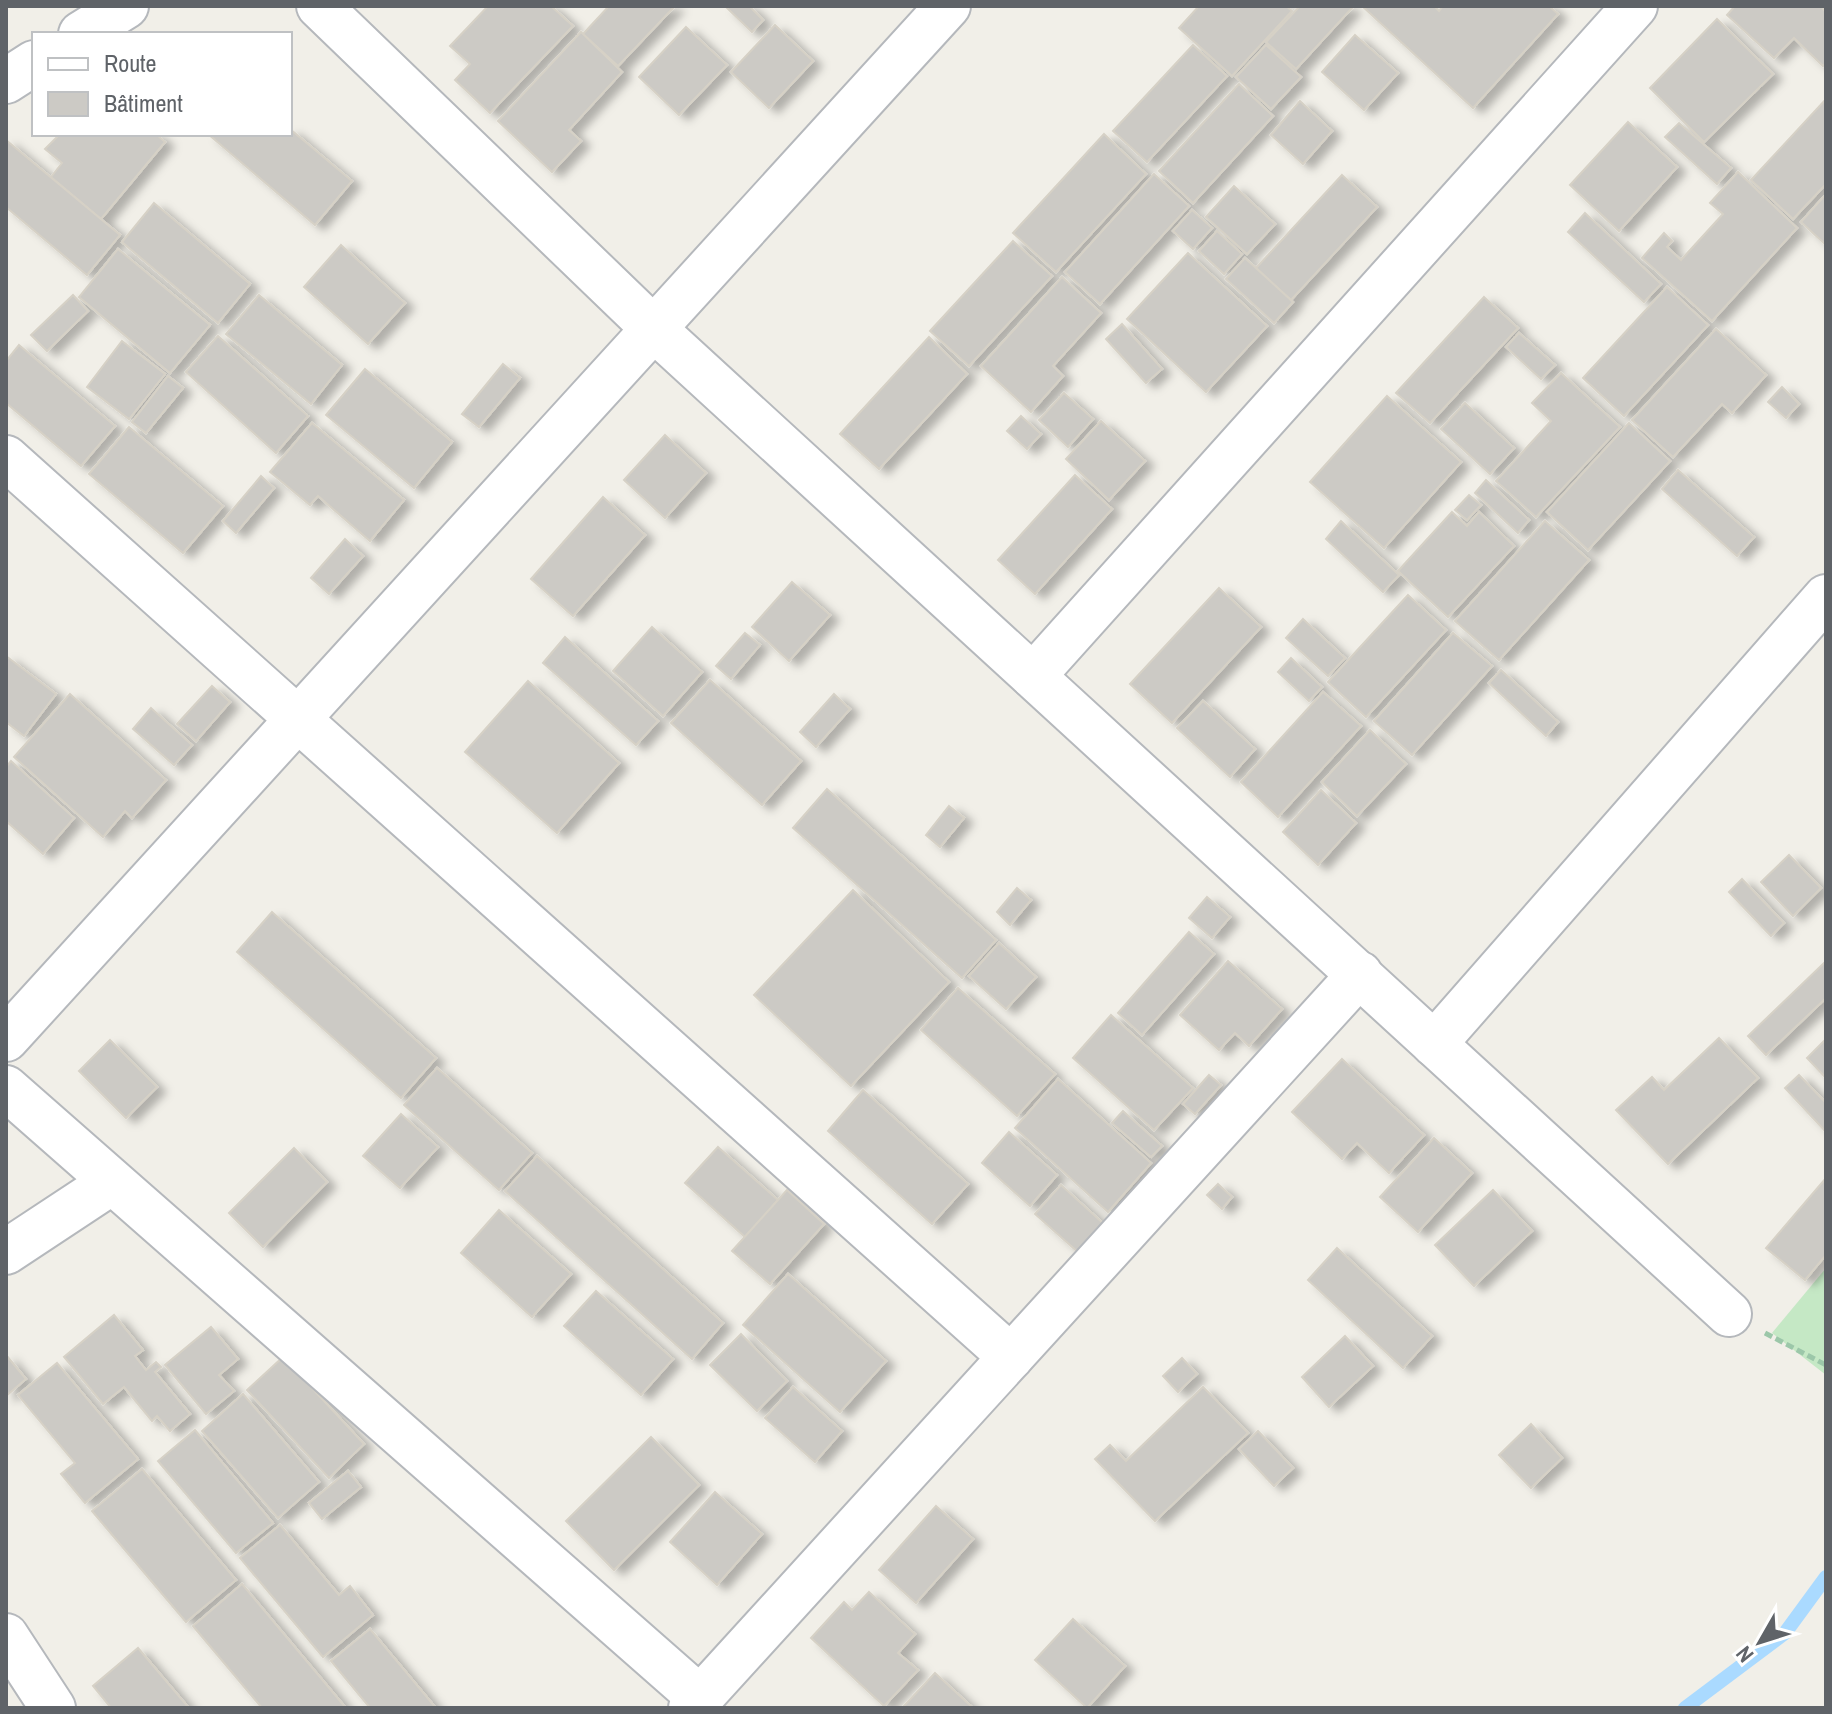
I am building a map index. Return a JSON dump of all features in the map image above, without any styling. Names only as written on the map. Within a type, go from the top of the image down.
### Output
[{"type":"street","points":[[84,32],[126,6]]},
{"type":"street","points":[[319,6],[654,329],[1729,1314]]},
{"type":"street","points":[[6,1039],[948,6]]},
{"type":"street","points":[[1033,676],[1635,6]]},
{"type":"street","points":[[6,81],[32,64]]},
{"type":"street","points":[[6,458],[1011,1357]]},
{"type":"street","points":[[1434,1044],[1826,597]]},
{"type":"street","points":[[6,1088],[695,1703],[1360,974]]},
{"type":"street","points":[[6,1252],[112,1182]]},
{"type":"street","points":[[6,1636],[53,1708]]},
{"type":"path","points":[[1729,1314],[1826,1365]]},
{"type":"green space","points":[[1826,1268],[1826,1375],[1772,1333]]},
{"type":"building","points":[[488,6],[551,6],[573,26],[490,113],[455,80],[470,64],[450,46]]},
{"type":"building","points":[[609,6],[675,6],[618,66],[583,34]]},
{"type":"building","points":[[725,6],[749,6],[763,20],[752,32]]},
{"type":"building","points":[[1199,6],[1286,6],[1292,11],[1232,76],[1179,28]]},
{"type":"building","points":[[1300,6],[1352,8],[1296,69],[1266,42]]},
{"type":"building","points":[[1362,6],[1434,6],[1439,11],[1443,6],[1549,6],[1558,14],[1473,108]]},
{"type":"building","points":[[1735,6],[1826,6],[1823,9],[1826,12],[1826,63],[1823,66],[1794,38],[1774,58],[1727,15]]},
{"type":"building","points":[[1717,19],[1773,74],[1704,142],[1650,88]]},
{"type":"building","points":[[775,25],[813,61],[769,108],[731,72]]},
{"type":"building","points":[[686,27],[727,65],[679,115],[639,77]]},
{"type":"building","points":[[581,32],[622,72],[569,130],[581,141],[552,172],[498,121]]},
{"type":"building","points":[[1355,35],[1398,73],[1364,110],[1322,72]]},
{"type":"building","points":[[1193,45],[1227,76],[1147,162],[1113,131]]},
{"type":"building","points":[[1266,45],[1301,77],[1271,109],[1236,77]]},
{"type":"building","points":[[1239,84],[1273,116],[1193,203],[1159,171]]},
{"type":"building","points":[[1826,99],[1826,184],[1793,219],[1751,180]]},
{"type":"building","points":[[1300,101],[1332,131],[1303,164],[1271,135]]},
{"type":"building","points":[[1628,122],[1677,167],[1619,231],[1570,185]]},
{"type":"building","points":[[1679,123],[1731,168],[1717,184],[1665,137]]},
{"type":"building","points":[[292,131],[352,181],[315,225],[210,136],[292,136]]},
{"type":"building","points":[[1104,134],[1146,174],[1056,272],[1013,233]]},
{"type":"building","points":[[58,136],[158,136],[165,142],[101,219],[51,177],[62,163],[45,149]]},
{"type":"building","points":[[6,140],[120,235],[87,275],[6,207]]},
{"type":"building","points":[[1738,172],[1797,228],[1712,321],[1642,258],[1664,233],[1672,241],[1667,247],[1681,260],[1723,214],[1710,203]]},
{"type":"building","points":[[1154,174],[1189,206],[1100,304],[1065,272]]},
{"type":"building","points":[[1342,175],[1377,207],[1291,300],[1256,268]]},
{"type":"building","points":[[1234,186],[1275,224],[1247,254],[1206,217]]},
{"type":"building","points":[[1826,194],[1826,245],[1801,222]]},
{"type":"building","points":[[154,203],[250,284],[218,323],[122,242]]},
{"type":"building","points":[[1192,210],[1212,228],[1193,249],[1173,231]]},
{"type":"building","points":[[1585,213],[1661,284],[1644,302],[1568,232]]},
{"type":"building","points":[[1217,231],[1242,254],[1224,274],[1199,251]]},
{"type":"building","points":[[1013,241],[1052,276],[969,366],[930,331]]},
{"type":"building","points":[[341,245],[405,303],[368,344],[304,287]]},
{"type":"building","points":[[118,249],[210,325],[170,373],[79,297]]},
{"type":"building","points":[[1188,253],[1267,326],[1206,392],[1127,319]]},
{"type":"building","points":[[1245,258],[1293,302],[1274,323],[1226,279]]},
{"type":"building","points":[[1062,277],[1101,313],[1053,366],[1063,376],[1031,412],[981,366]]},
{"type":"building","points":[[1667,287],[1708,325],[1624,416],[1583,378]]},
{"type":"building","points":[[73,295],[88,311],[47,351],[31,335]]},
{"type":"building","points":[[259,295],[342,365],[311,404],[226,334]]},
{"type":"building","points":[[1484,297],[1518,328],[1430,423],[1396,393]]},
{"type":"building","points":[[1122,324],[1162,369],[1146,383],[1106,339]]},
{"type":"building","points":[[1716,329],[1766,375],[1732,413],[1722,404],[1673,457],[1632,420]]},
{"type":"building","points":[[1519,333],[1555,365],[1541,379],[1506,347]]},
{"type":"building","points":[[218,336],[308,416],[276,453],[186,372]]},
{"type":"building","points":[[929,337],[967,374],[879,469],[840,434]]},
{"type":"building","points":[[122,341],[165,374],[129,419],[87,387]]},
{"type":"building","points":[[19,345],[115,426],[81,466],[6,403],[6,361]]},
{"type":"building","points":[[503,364],[520,378],[479,427],[462,414]]},
{"type":"building","points":[[365,369],[452,442],[414,488],[326,415]]},
{"type":"building","points":[[1561,373],[1620,427],[1536,517],[1496,481],[1551,421],[1532,403]]},
{"type":"building","points":[[168,376],[183,388],[146,433],[132,422]]},
{"type":"building","points":[[1782,387],[1799,404],[1786,418],[1768,402]]},
{"type":"building","points":[[1064,393],[1093,419],[1068,447],[1039,420]]},
{"type":"building","points":[[1387,396],[1461,462],[1384,548],[1310,482]]},
{"type":"building","points":[[1465,403],[1514,448],[1490,474],[1441,429]]},
{"type":"building","points":[[1021,416],[1041,434],[1027,449],[1007,431]]},
{"type":"building","points":[[1101,421],[1145,461],[1109,500],[1066,459]]},
{"type":"building","points":[[312,423],[404,500],[370,541],[318,496],[310,505],[270,472]]},
{"type":"building","points":[[1629,423],[1670,461],[1588,550],[1547,512]]},
{"type":"building","points":[[129,427],[223,506],[183,553],[89,474]]},
{"type":"building","points":[[665,435],[706,473],[665,518],[624,480]]},
{"type":"building","points":[[1678,470],[1754,537],[1737,556],[1662,489]]},
{"type":"building","points":[[1075,475],[1112,509],[1035,594],[998,560]]},
{"type":"building","points":[[261,476],[274,488],[236,533],[223,521]]},
{"type":"building","points":[[1486,480],[1529,520],[1518,533],[1475,493]]},
{"type":"building","points":[[1469,495],[1481,505],[1467,520],[1455,510]]},
{"type":"building","points":[[603,497],[645,535],[573,616],[531,579]]},
{"type":"building","points":[[1452,512],[1467,526],[1479,512],[1514,546],[1448,617],[1398,571]]},
{"type":"building","points":[[1341,521],[1399,575],[1383,592],[1326,539]]},
{"type":"building","points":[[1545,521],[1589,560],[1499,660],[1455,621]]},
{"type":"building","points":[[345,539],[363,556],[329,594],[311,578]]},
{"type":"building","points":[[792,582],[830,615],[789,661],[752,627]]},
{"type":"building","points":[[1219,588],[1261,627],[1172,723],[1130,684]]},
{"type":"building","points":[[1408,595],[1446,630],[1366,717],[1328,682]]},
{"type":"building","points":[[1303,619],[1345,658],[1328,676],[1286,638]]},
{"type":"building","points":[[652,627],[702,672],[663,716],[613,671]]},
{"type":"building","points":[[745,633],[760,645],[731,679],[716,666]]},
{"type":"building","points":[[1453,633],[1492,666],[1412,755],[1374,721]]},
{"type":"building","points":[[565,637],[658,721],[636,745],[543,663]]},
{"type":"building","points":[[6,656],[56,694],[24,736],[6,722]]},
{"type":"building","points":[[1291,658],[1322,687],[1309,701],[1278,672]]},
{"type":"building","points":[[1501,670],[1558,722],[1546,736],[1489,683]]},
{"type":"building","points":[[710,680],[801,761],[762,805],[671,723]]},
{"type":"building","points":[[528,681],[619,763],[557,833],[465,752]]},
{"type":"building","points":[[212,686],[230,702],[196,741],[177,724]]},
{"type":"building","points":[[1323,692],[1361,726],[1278,817],[1241,782]]},
{"type":"building","points":[[70,694],[166,780],[132,818],[125,811],[103,837],[14,757]]},
{"type":"building","points":[[834,694],[850,709],[816,747],[800,732]]},
{"type":"building","points":[[1203,701],[1255,749],[1230,777],[1177,728]]},
{"type":"building","points":[[151,708],[192,745],[174,765],[133,729]]},
{"type":"building","points":[[1370,730],[1406,764],[1357,816],[1322,782]]},
{"type":"building","points":[[11,761],[74,818],[43,854],[6,821],[6,767]]},
{"type":"building","points":[[827,789],[996,940],[962,978],[793,828]]},
{"type":"building","points":[[1321,790],[1356,823],[1318,865],[1283,832]]},
{"type":"building","points":[[949,806],[964,818],[940,847],[926,835]]},
{"type":"building","points":[[1789,855],[1821,888],[1793,916],[1761,882]]},
{"type":"building","points":[[1742,879],[1784,923],[1771,936],[1729,892]]},
{"type":"building","points":[[1017,888],[1031,900],[1010,925],[997,912]]},
{"type":"building","points":[[853,890],[949,982],[851,1086],[754,995]]},
{"type":"building","points":[[1207,897],[1230,917],[1212,938],[1189,918]]},
{"type":"building","points":[[272,912],[436,1058],[401,1098],[237,952]]},
{"type":"building","points":[[1189,932],[1214,954],[1142,1035],[1118,1013]]},
{"type":"building","points":[[999,943],[1036,977],[1006,1009],[969,976]]},
{"type":"building","points":[[1228,961],[1282,1009],[1249,1046],[1235,1033],[1219,1050],[1180,1015]]},
{"type":"building","points":[[1826,961],[1826,998],[1766,1055],[1748,1036]]},
{"type":"building","points":[[958,988],[1055,1074],[1017,1116],[921,1030]]},
{"type":"building","points":[[1111,1015],[1193,1088],[1154,1130],[1073,1058]]},
{"type":"building","points":[[1719,1038],[1758,1078],[1668,1164],[1616,1110],[1652,1077],[1664,1090]]},
{"type":"building","points":[[1826,1039],[1826,1078],[1807,1058]]},
{"type":"building","points":[[110,1040],[157,1087],[126,1118],[79,1071]]},
{"type":"building","points":[[1342,1059],[1424,1135],[1389,1173],[1357,1143],[1342,1159],[1292,1112]]},
{"type":"building","points":[[437,1068],[532,1153],[499,1190],[404,1105]]},
{"type":"building","points":[[1209,1075],[1221,1085],[1195,1114],[1183,1104]]},
{"type":"building","points":[[1799,1075],[1826,1103],[1826,1132],[1785,1088]]},
{"type":"building","points":[[1058,1079],[1151,1163],[1108,1212],[1015,1128]]},
{"type":"building","points":[[863,1090],[968,1184],[932,1224],[828,1131]]},
{"type":"building","points":[[1123,1111],[1162,1146],[1151,1157],[1112,1123]]},
{"type":"building","points":[[401,1114],[438,1147],[400,1188],[363,1156]]},
{"type":"building","points":[[1009,1132],[1057,1175],[1030,1206],[982,1163]]},
{"type":"building","points":[[1434,1138],[1472,1173],[1418,1232],[1380,1197]]},
{"type":"building","points":[[718,1147],[778,1200],[745,1237],[685,1183]]},
{"type":"building","points":[[294,1148],[327,1182],[263,1247],[229,1213]]},
{"type":"building","points":[[537,1156],[723,1323],[692,1359],[505,1191]]},
{"type":"building","points":[[1826,1178],[1826,1255],[1805,1280],[1766,1248]]},
{"type":"building","points":[[1218,1184],[1232,1197],[1222,1209],[1207,1195]]},
{"type":"building","points":[[1061,1185],[1105,1225],[1079,1253],[1035,1214]]},
{"type":"building","points":[[787,1190],[824,1224],[770,1284],[732,1251]]},
{"type":"building","points":[[1493,1190],[1532,1231],[1474,1286],[1435,1245]]},
{"type":"building","points":[[499,1210],[571,1274],[532,1317],[461,1253]]},
{"type":"building","points":[[1337,1248],[1432,1336],[1403,1368],[1308,1280]]},
{"type":"building","points":[[788,1274],[886,1361],[840,1412],[743,1325]]},
{"type":"building","points":[[596,1291],[673,1359],[641,1395],[564,1326]]},
{"type":"building","points":[[114,1315],[143,1350],[135,1356],[146,1370],[156,1362],[161,1367],[155,1372],[190,1414],[170,1431],[157,1416],[152,1421],[124,1387],[103,1404],[64,1357]]},
{"type":"building","points":[[211,1327],[238,1359],[219,1375],[234,1391],[206,1414],[165,1365]]},
{"type":"building","points":[[741,1334],[787,1381],[757,1411],[710,1365]]},
{"type":"building","points":[[1345,1336],[1373,1366],[1329,1407],[1302,1377]]},
{"type":"building","points":[[6,1355],[26,1379],[6,1396]]},
{"type":"building","points":[[283,1357],[364,1444],[329,1478],[247,1390]]},
{"type":"building","points":[[1182,1358],[1197,1374],[1178,1392],[1163,1376]]},
{"type":"building","points":[[57,1363],[138,1459],[85,1503],[61,1474],[75,1463],[18,1395]]},
{"type":"building","points":[[793,1387],[842,1431],[815,1462],[765,1418]]},
{"type":"building","points":[[1203,1387],[1248,1433],[1155,1521],[1095,1459],[1110,1445],[1126,1461]]},
{"type":"building","points":[[243,1394],[319,1482],[278,1518],[202,1431]]},
{"type":"building","points":[[1531,1424],[1562,1458],[1531,1488],[1499,1455]]},
{"type":"building","points":[[195,1430],[273,1523],[236,1553],[158,1461]]},
{"type":"building","points":[[1258,1431],[1293,1468],[1274,1486],[1239,1449]]},
{"type":"building","points":[[651,1437],[699,1485],[614,1570],[566,1521]]},
{"type":"building","points":[[142,1469],[236,1580],[186,1622],[92,1511]]},
{"type":"building","points":[[348,1471],[361,1487],[322,1519],[309,1503]]},
{"type":"building","points":[[715,1492],[762,1534],[717,1585],[670,1542]]},
{"type":"building","points":[[936,1506],[973,1539],[916,1603],[879,1570]]},
{"type":"building","points":[[280,1525],[339,1595],[350,1586],[373,1615],[323,1657],[240,1558]]},
{"type":"building","points":[[242,1584],[346,1708],[262,1708],[193,1626]]},
{"type":"building","points":[[869,1592],[915,1634],[898,1653],[918,1670],[884,1706],[811,1638],[844,1602],[852,1610]]},
{"type":"building","points":[[1073,1619],[1125,1666],[1087,1708],[1035,1660]]},
{"type":"building","points":[[370,1629],[436,1708],[370,1708],[331,1661]]},
{"type":"building","points":[[138,1648],[189,1708],[111,1708],[93,1686]]},
{"type":"building","points":[[935,1673],[973,1708],[902,1708]]},
{"type":"waterway","points":[[1685,1708],[1785,1633],[1826,1577]]}]
